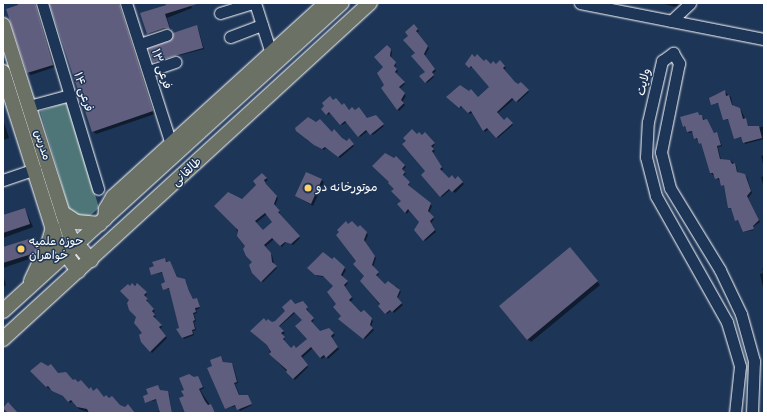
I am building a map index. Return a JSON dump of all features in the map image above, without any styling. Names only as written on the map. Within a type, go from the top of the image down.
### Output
[{"type":"main road","points":[[63,213],[77,222],[102,222],[106,209],[113,197],[326,3]]},
{"type":"main road","name":"طالقانی","points":[[3,311],[342,3]]},
{"type":"main road","name":"طالقانی","points":[[3,339],[78,272],[370,3]]},
{"type":"main road","name":"مدرس","points":[[3,25],[70,236],[91,260]]},
{"type":"main road","name":"مدرس","points":[[3,72],[57,242],[64,255],[78,272]]},
{"type":"main road","points":[[26,290],[46,250],[53,228]]},
{"type":"street","name":"فرعی ۱۴","points":[[42,3],[98,189]]},
{"type":"street","name":"فرعی ۱۳","points":[[126,3],[149,71],[171,144]]},
{"type":"street","points":[[220,13],[253,3],[271,53]]},
{"type":"street","points":[[580,3],[764,39]]},
{"type":"street","points":[[671,21],[690,3]]},
{"type":"street","points":[[230,37],[262,25]]},
{"type":"street","points":[[140,44],[166,35]]},
{"type":"street","name":"ولایت","points":[[736,413],[740,366],[727,322],[656,196],[646,157],[648,122],[662,61],[673,53],[679,63],[661,152],[670,188],[720,270],[741,314],[754,361],[752,413]]},
{"type":"street","points":[[149,71],[175,62]]},
{"type":"street","points":[[29,106],[70,95]]},
{"type":"street","points":[[3,180],[35,169]]},
{"type":"green space","points":[[68,102],[99,208],[75,229],[40,111]]},
{"type":"building","points":[[17,3],[35,3],[53,65],[27,73],[6,9],[18,5]]},
{"type":"building","points":[[49,3],[119,3],[153,111],[92,132]]},
{"type":"building","points":[[165,3],[197,4],[165,14],[170,29],[164,28],[147,34],[140,13],[166,5]]},
{"type":"building","points":[[414,24],[418,29],[416,31],[428,46],[424,54],[435,69],[432,72],[434,75],[425,83],[419,76],[425,72],[411,56],[415,53],[403,40],[408,36],[405,32]]},
{"type":"building","points":[[197,25],[203,48],[153,62],[149,48],[169,41],[173,33]]},
{"type":"building","points":[[387,45],[391,49],[390,56],[396,62],[394,66],[397,69],[395,72],[405,82],[399,87],[405,93],[401,100],[404,103],[397,110],[381,88],[384,85],[377,73],[383,67],[374,57]]},
{"type":"building","points":[[472,54],[475,57],[477,54],[484,61],[486,59],[491,64],[493,61],[496,64],[500,60],[505,66],[503,68],[515,82],[518,84],[521,82],[529,90],[516,102],[512,98],[497,112],[504,120],[507,117],[513,123],[496,138],[487,128],[483,131],[471,111],[468,113],[461,106],[459,108],[446,97],[460,85],[469,91],[471,89],[478,97],[489,87],[471,66],[469,68],[465,64]]},
{"type":"building","points":[[725,90],[726,96],[729,95],[732,105],[740,108],[743,119],[746,118],[748,126],[759,126],[762,138],[743,143],[741,137],[734,139],[728,119],[723,120],[718,103],[711,105],[709,98]]},
{"type":"building","points":[[330,96],[333,100],[336,98],[342,105],[344,103],[349,110],[352,107],[355,110],[359,107],[367,118],[376,115],[384,124],[370,135],[366,130],[358,137],[345,121],[340,125],[329,112],[326,115],[321,109],[324,106],[322,103]]},
{"type":"building","points":[[698,112],[699,115],[702,115],[703,120],[707,119],[714,133],[717,132],[721,145],[717,146],[720,159],[730,160],[732,164],[735,163],[737,172],[745,174],[751,191],[747,196],[759,220],[753,226],[754,229],[743,232],[738,220],[735,221],[731,208],[728,208],[724,185],[721,186],[719,178],[715,179],[713,173],[710,173],[701,143],[699,144],[697,138],[694,139],[692,131],[687,132],[685,126],[683,127],[680,117]]},
{"type":"building","points":[[308,117],[316,122],[320,119],[332,132],[334,129],[342,138],[347,141],[349,138],[354,144],[338,157],[325,147],[322,149],[314,145],[296,131],[295,128]]},
{"type":"building","points":[[412,129],[417,134],[419,132],[422,135],[425,132],[435,143],[431,146],[434,149],[432,151],[442,167],[440,169],[449,178],[452,175],[455,179],[458,176],[463,182],[452,192],[449,189],[440,197],[421,175],[425,171],[402,144],[406,141],[403,138]]},
{"type":"building","points":[[385,153],[394,158],[396,156],[405,165],[402,169],[405,172],[403,175],[410,182],[408,185],[431,203],[428,211],[434,217],[430,221],[435,230],[423,241],[414,230],[419,222],[408,209],[405,213],[397,204],[401,201],[391,191],[394,189],[388,183],[389,182],[372,166]]},
{"type":"building","name":"موتورخانه دو","points":[[306,172],[322,179],[311,204],[295,196]]},
{"type":"building","points":[[262,173],[267,178],[264,180],[266,184],[277,196],[274,204],[280,211],[278,212],[300,236],[291,244],[285,242],[280,246],[272,238],[264,245],[271,253],[272,262],[277,266],[261,282],[252,273],[249,265],[252,262],[246,256],[243,249],[245,246],[237,236],[238,230],[214,206],[228,192],[242,199],[256,185],[253,181]],"holes":[[[265,213],[272,222],[263,230],[255,221]]]},
{"type":"building","name":"حوزه علمیه خواهران","points":[[25,208],[30,224],[3,233],[3,215]]},
{"type":"building","points":[[346,221],[348,224],[352,221],[358,227],[360,225],[367,232],[364,240],[375,256],[372,265],[379,272],[376,275],[385,284],[388,281],[400,290],[397,297],[402,303],[392,312],[390,310],[385,314],[378,306],[380,304],[360,281],[364,276],[353,264],[356,261],[336,235],[339,232],[337,230]]},
{"type":"building","name":"حوزه علمیه خواهران","points":[[35,237],[38,246],[35,253],[3,263],[3,247]]},
{"type":"building","points":[[570,247],[598,281],[527,340],[499,306]]},
{"type":"building","points":[[323,252],[332,259],[334,257],[345,267],[341,275],[348,281],[344,285],[352,297],[349,300],[361,312],[364,310],[372,318],[370,325],[373,328],[363,339],[338,319],[341,316],[333,307],[336,304],[327,292],[333,286],[323,276],[315,275],[307,268]]},
{"type":"building","points":[[165,258],[166,262],[170,261],[177,277],[185,279],[193,299],[197,298],[200,307],[195,308],[196,312],[193,313],[195,329],[192,330],[193,334],[182,338],[176,329],[179,328],[169,288],[163,290],[161,284],[165,282],[162,272],[151,275],[149,268],[154,266],[152,262]]},
{"type":"building","points":[[132,283],[135,286],[137,283],[147,292],[144,295],[148,299],[146,300],[154,309],[152,311],[155,315],[153,316],[162,325],[159,327],[166,336],[150,352],[141,342],[139,335],[142,333],[134,323],[136,317],[129,310],[127,303],[129,300],[120,291],[128,284],[130,286]]},
{"type":"building","points":[[291,299],[295,304],[303,301],[308,307],[306,309],[314,318],[311,321],[320,331],[329,328],[334,333],[331,336],[338,347],[326,358],[324,355],[320,358],[311,347],[301,356],[308,365],[293,379],[286,372],[287,370],[269,354],[271,352],[267,345],[250,331],[264,318],[266,321],[268,319],[272,322],[275,321],[285,311],[282,307]],"holes":[[[294,312],[302,320],[295,326],[307,339],[296,348],[294,345],[291,348],[283,339],[285,337],[281,333],[284,331],[279,326]]]},
{"type":"building","points":[[221,356],[223,362],[232,363],[237,382],[234,383],[239,395],[248,395],[252,404],[237,410],[235,405],[225,409],[207,368],[212,366],[210,360]]},
{"type":"building","points":[[41,362],[48,366],[51,364],[58,373],[66,372],[73,380],[75,379],[78,382],[81,380],[89,389],[91,387],[93,391],[97,388],[104,397],[106,395],[109,398],[112,396],[120,405],[125,407],[128,404],[135,413],[89,413],[87,409],[77,407],[71,400],[68,402],[63,396],[52,391],[48,386],[46,387],[30,371]]},
{"type":"building","points":[[189,374],[194,377],[198,376],[203,387],[199,389],[208,405],[211,404],[215,413],[185,413],[179,398],[184,396],[181,391],[184,390],[179,378]]},
{"type":"building","points":[[158,385],[160,390],[168,391],[172,413],[160,413],[156,399],[145,403],[143,396],[148,394],[146,389]]},
{"type":"building","points":[[8,402],[18,413],[8,413],[3,408]]},
{"type":"place","name":"موتورخانه دو","points":[[308,188]]},
{"type":"place","name":"حوزه علمیه خواهران","points":[[21,249]]}]
